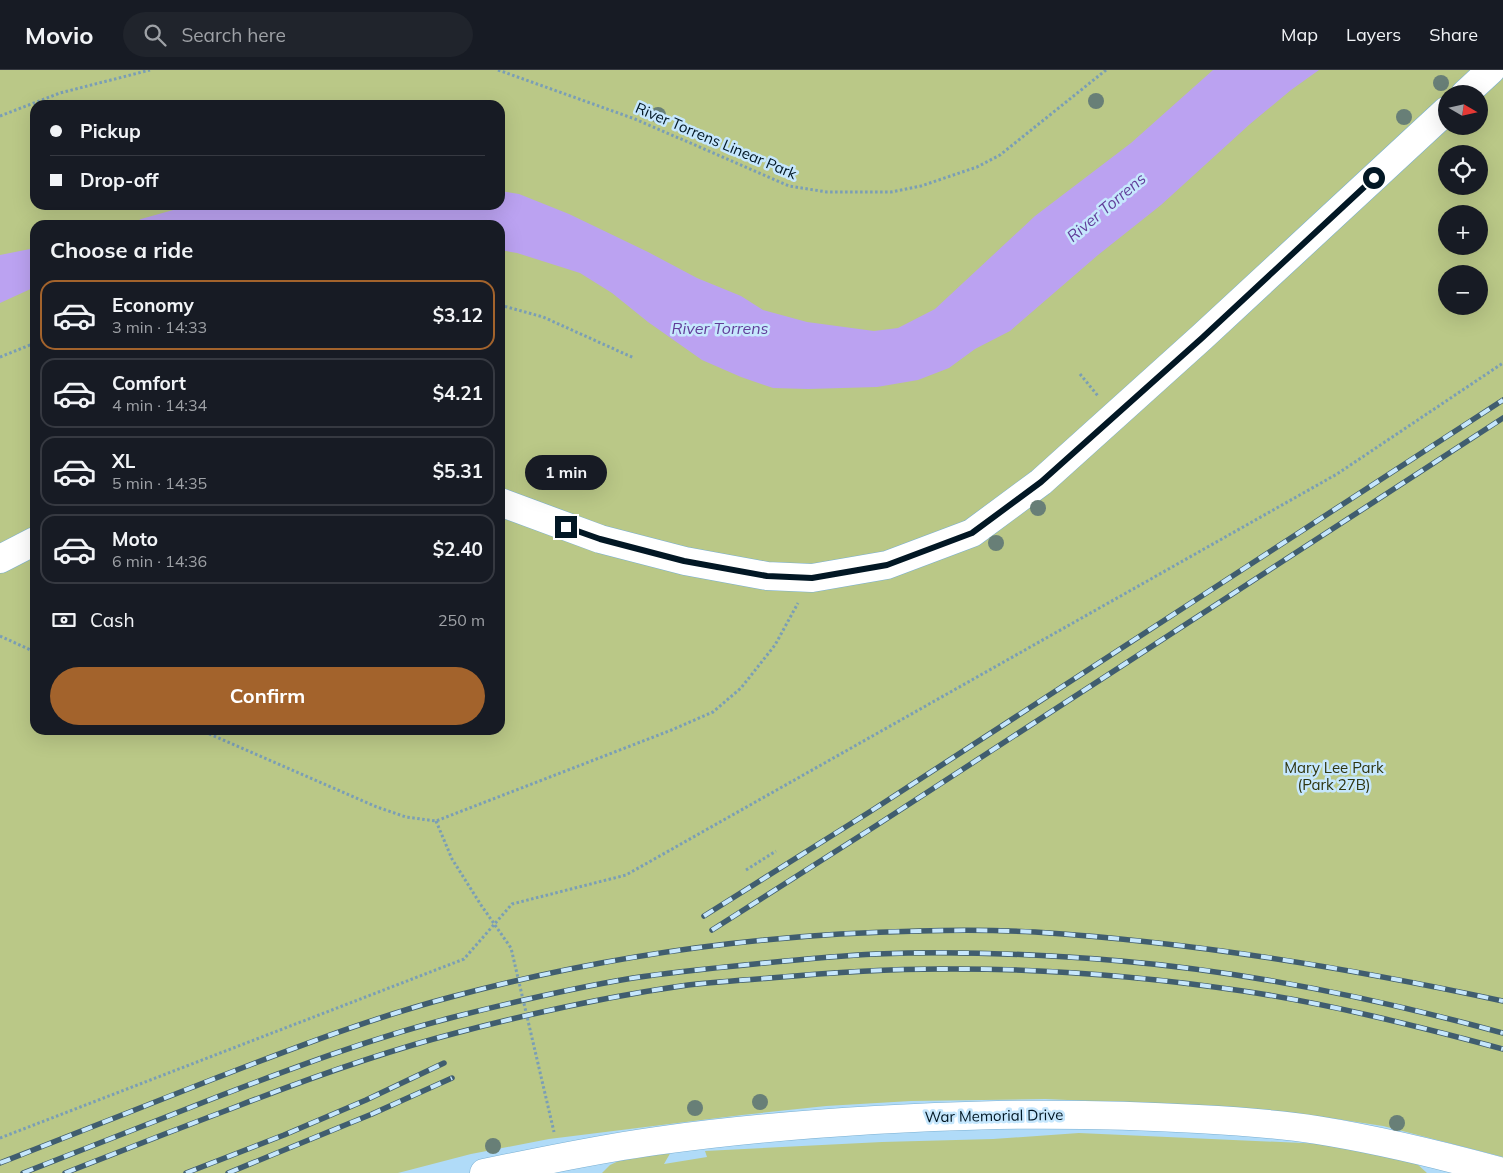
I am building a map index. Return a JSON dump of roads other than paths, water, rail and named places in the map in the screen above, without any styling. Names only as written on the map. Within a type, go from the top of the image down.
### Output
[{"type":"street","points":[[1475,85],[1491,70]]},
{"type":"street","points":[[505,504],[600,539],[684,561],[767,576],[812,578],[887,565],[972,533],[1041,482],[1202,338],[1438,119]]},
{"type":"street","points":[[0,559],[30,544]]},
{"type":"street","name":"War Memorial Drive","points":[[484,1173],[560,1157],[656,1141],[741,1130],[911,1118],[1047,1114],[1116,1115],[1227,1121],[1313,1130],[1382,1142],[1503,1172]]},
{"type":"water","name":"River Torrens","points":[[1213,70],[1319,70],[1291,90],[1250,124],[1161,205],[1098,255],[1010,331],[975,349],[949,368],[918,380],[877,387],[773,388],[741,377],[702,360],[648,322],[612,293],[580,273],[505,251],[505,220],[139,220],[173,210],[505,210],[505,192],[519,194],[569,214],[697,278],[741,296],[763,310],[807,322],[874,331],[898,328],[935,309],[1035,216],[1131,143]]},
{"type":"water","points":[[30,249],[30,289],[0,303],[0,255]]},
{"type":"railway","points":[[704,916],[871,811],[1503,400]]},
{"type":"railway","points":[[712,930],[877,825],[1503,418]]},
{"type":"railway","points":[[0,1163],[274,1056],[421,1005],[566,970],[624,959],[742,942],[860,933],[977,930],[1094,936],[1153,942],[1329,967],[1503,1001]]},
{"type":"railway","points":[[23,1173],[279,1073],[424,1025],[521,1001],[633,978],[785,961],[876,954],[937,953],[1030,955],[1121,961],[1218,972],[1314,988],[1409,1009],[1503,1033]]},
{"type":"railway","points":[[65,1173],[292,1085],[428,1040],[600,1000],[659,989],[719,982],[833,973],[919,969],[1016,970],[1129,977],[1243,991],[1308,1002],[1406,1024],[1503,1049]]},
{"type":"railway","points":[[186,1173],[284,1135],[366,1100],[444,1063]]},
{"type":"railway","points":[[228,1173],[372,1114],[452,1078]]},
{"type":"park label","name":"Mary Lee Park (Park 27B)","points":[[1334,776]]}]
